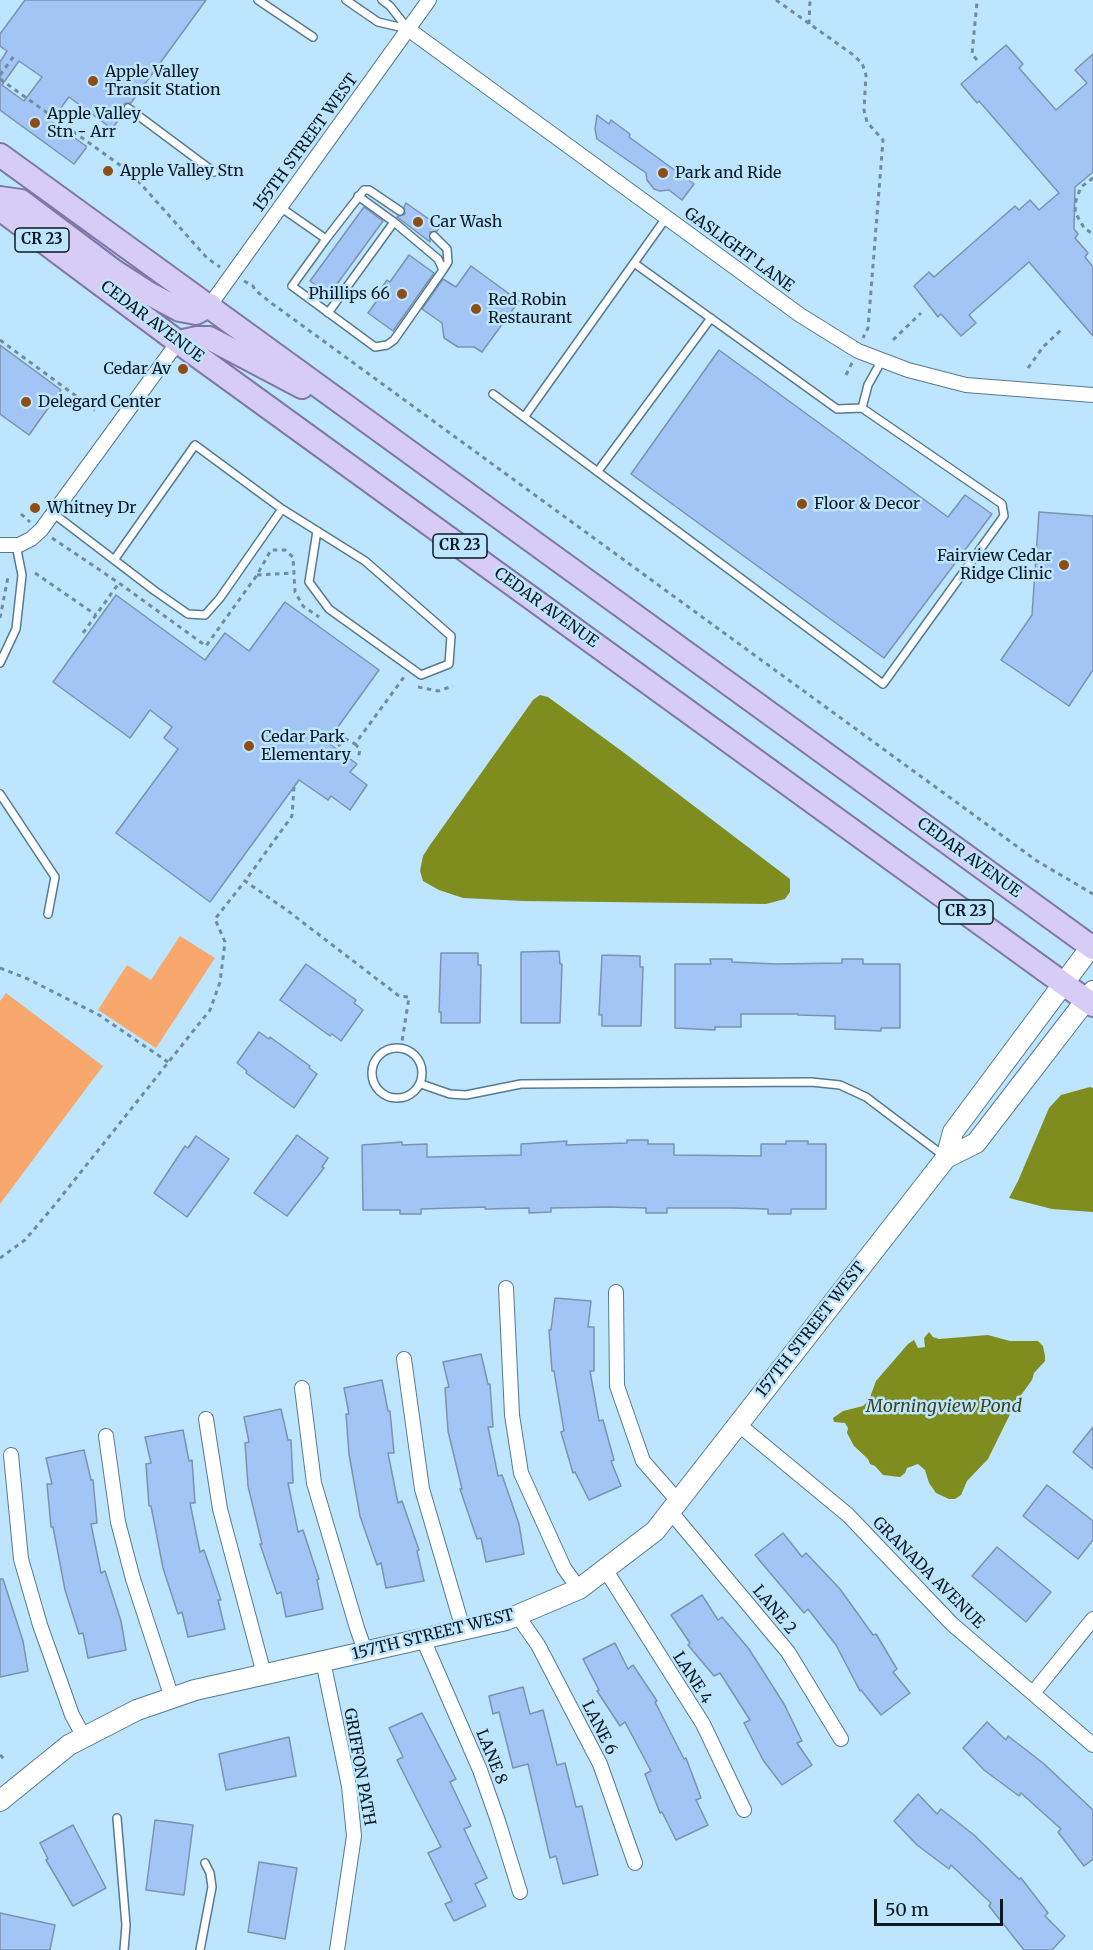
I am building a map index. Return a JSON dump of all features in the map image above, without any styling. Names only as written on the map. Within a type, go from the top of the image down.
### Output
[{"type":"main road","name":"CEDAR AVENUE","points":[[0,155],[1092,946]]},
{"type":"main road","points":[[0,198],[21,201],[114,271],[180,310],[196,313],[210,305]]},
{"type":"main road","name":"CEDAR AVENUE","points":[[0,209],[178,342],[1063,983],[1091,999]]},
{"type":"main road","points":[[178,342],[209,338],[372,423]]},
{"type":"street","name":"155TH STREET WEST","points":[[210,305],[429,0]]},
{"type":"street","name":"GASLIGHT LANE","points":[[408,29],[800,315],[858,351],[917,373],[966,385],[1093,395]]},
{"type":"street","points":[[0,545],[16,545],[31,539],[41,531],[178,342]]},
{"type":"street","name":"157TH STREET WEST","points":[[2,1794],[69,1745],[137,1710],[195,1690],[506,1620],[579,1589],[655,1531],[946,1158],[953,1132],[1092,946]]},
{"type":"street","name":"157TH STREET WEST","points":[[946,1158],[976,1143],[1091,999]]},
{"type":"street","points":[[506,1288],[513,1415],[521,1473],[564,1568],[579,1589]]},
{"type":"street","name":"LANE 2","points":[[616,1292],[617,1386],[643,1461],[674,1506],[788,1652],[841,1740]]},
{"type":"street","points":[[404,1359],[422,1489],[463,1629]]},
{"type":"street","points":[[303,1388],[314,1483],[365,1651]]},
{"type":"street","points":[[206,1419],[219,1509],[264,1674]]},
{"type":"street","name":"GRANADA AVENUE","points":[[738,1424],[848,1515],[952,1624],[1093,1745]]},
{"type":"street","points":[[106,1436],[118,1522],[133,1579],[172,1698]]},
{"type":"street","points":[[11,1455],[21,1559],[72,1715],[84,1737]]},
{"type":"street","name":"LANE 4","points":[[604,1569],[703,1724],[744,1810]]},
{"type":"street","name":"LANE 6","points":[[517,1615],[538,1645],[600,1764],[634,1863]]},
{"type":"street","points":[[1033,1693],[1093,1619]]},
{"type":"street","name":"LANE 8","points":[[423,1639],[480,1770],[520,1892]]},
{"type":"street","name":"GRIFFON PATH","points":[[323,1661],[349,1786],[354,1836],[337,1950]]},
{"type":"lane","points":[[258,0],[313,37]]},
{"type":"lane","points":[[346,0],[378,22],[408,29]]},
{"type":"lane","points":[[382,0],[390,6],[408,29]]},
{"type":"lane","points":[[128,108],[214,172]]},
{"type":"lane","points":[[400,211],[369,189],[364,190],[292,286],[375,347],[387,345],[394,340],[447,262],[447,249],[434,236]]},
{"type":"lane","points":[[358,196],[394,222],[438,259],[443,270]]},
{"type":"lane","points":[[280,207],[326,239]]},
{"type":"lane","points":[[525,416],[666,218]]},
{"type":"lane","points":[[328,313],[394,222]]},
{"type":"lane","points":[[493,394],[883,684],[1004,516],[1002,504],[862,408],[837,409],[634,262]]},
{"type":"lane","points":[[598,471],[711,318]]},
{"type":"lane","points":[[862,408],[868,386],[882,360]]},
{"type":"lane","points":[[114,560],[195,445],[282,509],[365,561],[451,636],[449,664],[421,675],[329,609],[309,582],[317,531]]},
{"type":"lane","points":[[54,514],[188,614],[205,615],[220,598],[282,509]]},
{"type":"lane","points":[[0,663],[16,629],[22,575],[16,545]]},
{"type":"lane","points":[[0,794],[55,876],[48,914]]},
{"type":"lane","points":[[391,1048],[401,1048],[413,1053],[420,1062],[423,1072],[421,1084],[410,1096],[399,1099],[388,1098],[374,1085],[372,1069],[379,1056],[391,1048]]},
{"type":"lane","points":[[421,1084],[450,1094],[466,1095],[521,1084],[811,1082],[840,1085],[866,1096],[946,1158]]},
{"type":"lane","points":[[117,1818],[126,1925],[124,1950]]},
{"type":"lane","points":[[200,1950],[212,1887],[210,1873],[205,1863]]},
{"type":"path","points":[[777,0],[862,63],[866,75],[864,110],[867,122],[883,140],[868,328],[846,375]]},
{"type":"path","points":[[809,24],[810,0]]},
{"type":"path","points":[[977,2],[972,54],[977,60]]},
{"type":"path","points":[[0,75],[14,56]]},
{"type":"path","points":[[0,79],[131,172],[207,258],[252,286],[270,302],[1037,861],[1093,894]]},
{"type":"path","points":[[1093,178],[1081,187],[1076,200],[1075,212],[1084,228],[1093,234]]},
{"type":"path","points":[[893,339],[921,314]]},
{"type":"path","points":[[1028,368],[1043,346],[1062,329]]},
{"type":"path","points":[[0,340],[95,410]]},
{"type":"path","points":[[35,573],[96,615]]},
{"type":"path","points":[[257,575],[294,573]]},
{"type":"path","points":[[0,618],[8,576]]},
{"type":"path","points":[[83,633],[119,583]]},
{"type":"path","points":[[354,744],[404,677]]},
{"type":"path","points":[[338,746],[346,739],[354,744],[360,749],[358,760]]},
{"type":"path","points":[[0,1258],[25,1240],[210,1010],[220,982],[225,942],[215,920],[292,816],[294,786]]},
{"type":"path","points":[[245,881],[399,996],[409,997],[401,1048]]},
{"type":"path","points":[[0,968],[28,979],[99,1015],[168,1062]]},
{"type":"path","points":[[0,1755],[6,1761]]},
{"type":"shaded area","points":[[180,936],[215,958],[156,1048],[98,1010],[127,965],[151,980]]},
{"type":"shaded area","points":[[6,993],[103,1066],[0,1204],[0,1001]]},
{"type":"water","points":[[540,695],[548,697],[623,752],[790,879],[790,892],[785,899],[766,904],[523,901],[463,898],[439,890],[423,881],[420,871],[423,856],[533,700]]},
{"type":"water","points":[[1093,1088],[1093,1212],[1052,1209],[1009,1198],[1049,1108],[1061,1095]]},
{"type":"water","name":"Morningview Pond","points":[[929,1332],[933,1337],[939,1339],[988,1335],[1010,1341],[1038,1341],[1043,1346],[1045,1356],[1045,1361],[1034,1373],[1032,1380],[1016,1402],[988,1459],[967,1481],[961,1495],[955,1499],[949,1499],[936,1493],[929,1483],[925,1470],[918,1464],[907,1468],[900,1477],[883,1475],[854,1446],[845,1423],[834,1422],[833,1418],[843,1411],[863,1406],[869,1400],[876,1381],[908,1344],[914,1340],[918,1348],[925,1347],[924,1338]]},
{"type":"building","name":"Apple Valley Transit Station","points":[[25,0],[206,0],[131,103],[123,105],[124,112],[112,129],[69,97],[51,121],[86,146],[74,164],[0,110],[0,62],[7,51],[0,46],[0,34]],"holes":[[[19,61],[42,77],[24,101],[2,85]]]},
{"type":"building","points":[[1006,45],[1023,64],[1019,68],[1056,110],[1087,83],[1075,70],[1093,54],[1093,172],[1075,187],[1074,229],[1078,234],[1075,238],[1088,253],[1085,257],[1093,267],[1093,336],[1029,262],[969,315],[976,323],[961,336],[941,314],[938,317],[914,286],[929,272],[934,277],[1015,206],[1019,210],[1030,200],[1039,210],[1059,193],[979,101],[977,103],[961,84]]},
{"type":"building","points":[[597,115],[609,124],[611,120],[630,134],[629,137],[694,184],[682,200],[669,190],[654,189],[647,180],[646,173],[597,139],[595,129]]},
{"type":"building","name":"Car Wash","points":[[406,203],[440,227],[437,231],[430,232],[430,242],[397,217],[405,214]]},
{"type":"building","points":[[364,207],[383,221],[329,295],[310,281]]},
{"type":"building","name":"Phillips 66","points":[[409,255],[434,273],[393,331],[368,313],[381,295],[378,293],[387,280],[390,282]]},
{"type":"building","name":"Red Robin Restaurant","points":[[471,266],[519,301],[482,352],[474,347],[458,347],[444,338],[442,323],[422,309],[443,279],[456,287]]},
{"type":"building","name":"Delegard Center","points":[[0,345],[61,390],[29,435],[0,414]]},
{"type":"building","name":"Floor & Decor","points":[[719,350],[948,517],[965,495],[992,514],[884,658],[631,474]]},
{"type":"building","name":"Fairview Cedar Ridge Clinic","points":[[1039,512],[1093,516],[1093,670],[1069,706],[1001,660],[1032,615]]},
{"type":"building","name":"Cedar Park Elementary","points":[[116,595],[205,660],[225,633],[249,651],[285,602],[379,670],[327,742],[357,764],[350,772],[367,785],[350,810],[331,796],[328,800],[299,780],[210,902],[116,833],[178,749],[164,738],[172,727],[150,710],[130,738],[53,682]]},
{"type":"building","points":[[559,951],[560,964],[562,964],[560,1023],[521,1023],[521,952]]},
{"type":"building","points":[[441,953],[478,953],[478,965],[481,965],[480,1023],[441,1023],[441,1012],[439,1012]]},
{"type":"building","points":[[602,955],[640,956],[640,967],[643,967],[641,1026],[602,1026],[602,1015],[599,1015]]},
{"type":"building","points":[[710,959],[776,964],[842,963],[842,959],[863,959],[863,964],[900,964],[900,1028],[881,1028],[881,1031],[835,1029],[835,1016],[741,1014],[741,1027],[715,1027],[715,1030],[675,1028],[675,964],[711,964]]},
{"type":"building","points":[[306,964],[356,1000],[354,1003],[363,1010],[341,1041],[332,1034],[330,1036],[280,1000]]},
{"type":"building","points":[[259,1032],[269,1039],[270,1037],[310,1066],[309,1068],[317,1074],[294,1108],[246,1073],[247,1071],[237,1063]]},
{"type":"building","points":[[297,1135],[328,1158],[322,1167],[324,1168],[287,1216],[254,1193]]},
{"type":"building","points":[[196,1136],[229,1159],[187,1217],[154,1193],[185,1146],[188,1148]]},
{"type":"building","points":[[627,1140],[648,1140],[648,1144],[674,1144],[674,1155],[761,1156],[761,1144],[808,1141],[808,1144],[826,1144],[826,1209],[791,1209],[791,1214],[768,1214],[768,1209],[732,1208],[667,1208],[667,1213],[646,1213],[646,1208],[609,1207],[551,1208],[551,1212],[529,1213],[529,1208],[485,1209],[485,1207],[421,1209],[421,1214],[400,1214],[400,1210],[363,1210],[362,1145],[402,1142],[402,1145],[427,1144],[427,1157],[521,1155],[521,1144],[567,1141],[566,1145],[627,1143]]},
{"type":"building","points":[[555,1298],[591,1301],[588,1327],[594,1327],[594,1371],[590,1371],[599,1421],[603,1420],[614,1460],[611,1461],[621,1486],[589,1500],[575,1472],[573,1473],[561,1432],[564,1431],[554,1371],[552,1371],[549,1330],[551,1330]]},
{"type":"building","points":[[481,1354],[488,1384],[490,1384],[493,1427],[488,1427],[498,1476],[502,1475],[519,1524],[524,1554],[486,1562],[481,1538],[477,1539],[460,1489],[462,1489],[448,1431],[445,1388],[449,1387],[443,1362]]},
{"type":"building","points":[[382,1380],[388,1411],[390,1411],[394,1453],[388,1453],[398,1503],[402,1501],[419,1550],[417,1551],[424,1581],[386,1588],[381,1563],[377,1565],[360,1516],[349,1454],[346,1414],[349,1414],[344,1388]]},
{"type":"building","points":[[281,1409],[288,1440],[291,1440],[293,1483],[288,1483],[298,1532],[303,1530],[319,1579],[317,1580],[323,1609],[286,1617],[281,1592],[277,1594],[260,1544],[262,1544],[248,1486],[245,1443],[249,1442],[244,1417]]},
{"type":"building","points":[[1093,1427],[1093,1469],[1073,1452]]},
{"type":"building","points":[[183,1430],[189,1461],[192,1460],[195,1503],[190,1503],[200,1552],[204,1550],[221,1600],[218,1600],[225,1629],[188,1637],[182,1612],[178,1614],[163,1568],[151,1506],[149,1506],[146,1464],[151,1463],[145,1437]]},
{"type":"building","points":[[84,1450],[91,1480],[93,1480],[97,1523],[91,1524],[101,1573],[105,1571],[121,1621],[126,1650],[88,1658],[83,1633],[79,1634],[65,1590],[53,1527],[51,1527],[47,1484],[52,1484],[46,1458]]},
{"type":"building","points":[[1047,1485],[1093,1521],[1093,1540],[1078,1559],[1023,1516]]},
{"type":"building","points":[[783,1533],[802,1557],[806,1553],[840,1589],[873,1635],[876,1634],[897,1669],[893,1672],[910,1693],[881,1715],[860,1691],[836,1645],[808,1609],[804,1613],[755,1555]]},
{"type":"building","points":[[997,1547],[1051,1592],[1026,1622],[972,1576]]},
{"type":"building","points":[[0,1579],[3,1579],[23,1641],[28,1671],[0,1677]]},
{"type":"building","points":[[702,1595],[718,1620],[722,1617],[749,1649],[784,1704],[802,1741],[797,1743],[812,1765],[782,1785],[763,1760],[744,1723],[750,1720],[720,1673],[714,1676],[688,1645],[690,1643],[671,1615]]},
{"type":"building","points":[[615,1643],[628,1669],[633,1665],[657,1701],[655,1702],[684,1759],[686,1758],[701,1798],[696,1800],[708,1825],[676,1840],[662,1812],[660,1813],[645,1774],[651,1771],[625,1722],[620,1726],[597,1691],[599,1690],[583,1659]]},
{"type":"building","points":[[523,1687],[530,1714],[543,1710],[557,1765],[565,1763],[576,1807],[582,1806],[598,1875],[563,1884],[556,1856],[550,1858],[528,1764],[513,1768],[499,1712],[493,1714],[489,1696]]},
{"type":"building","points":[[422,1713],[456,1779],[450,1782],[471,1826],[464,1829],[487,1878],[475,1884],[486,1906],[454,1921],[445,1904],[452,1901],[428,1853],[441,1847],[397,1760],[403,1757],[389,1728]]},
{"type":"building","points":[[987,1722],[1006,1740],[1008,1736],[1043,1763],[1093,1810],[1093,1859],[1084,1866],[1058,1832],[1061,1829],[1021,1793],[1019,1796],[984,1770],[963,1748]]},
{"type":"building","points":[[289,1737],[296,1776],[226,1790],[219,1754]]},
{"type":"building","points":[[918,1794],[937,1814],[941,1809],[974,1835],[1019,1879],[1021,1878],[1048,1913],[1045,1916],[1065,1936],[1052,1950],[1024,1950],[989,1906],[991,1903],[951,1865],[949,1869],[917,1845],[894,1821]]},
{"type":"building","points":[[155,1820],[193,1825],[184,1895],[146,1890]]},
{"type":"building","points":[[73,1825],[106,1888],[73,1906],[46,1860],[48,1859],[40,1843]]},
{"type":"building","points":[[259,1862],[297,1868],[285,1939],[248,1932]]},
{"type":"building","points":[[0,1913],[55,1925],[50,1950],[0,1950]]},
{"type":"place","name":"Apple Valley Transit Station","points":[[93,81]]},
{"type":"place","name":"Apple Valley Stn - Arr","points":[[35,123]]},
{"type":"place","name":"Apple Valley Stn","points":[[108,171]]},
{"type":"place","name":"Park and Ride","points":[[663,173]]},
{"type":"place","name":"Car Wash","points":[[418,222]]},
{"type":"place","name":"Phillips 66","points":[[402,294]]},
{"type":"place","name":"Red Robin Restaurant","points":[[476,309]]},
{"type":"place","name":"Cedar Av","points":[[183,369]]},
{"type":"place","name":"Delegard Center","points":[[26,402]]},
{"type":"place","name":"Floor & Decor","points":[[802,504]]},
{"type":"place","name":"Whitney Dr","points":[[35,508]]},
{"type":"place","name":"Fairview Cedar Ridge Clinic","points":[[1064,565]]},
{"type":"place","name":"Cedar Park Elementary","points":[[249,746]]}]
